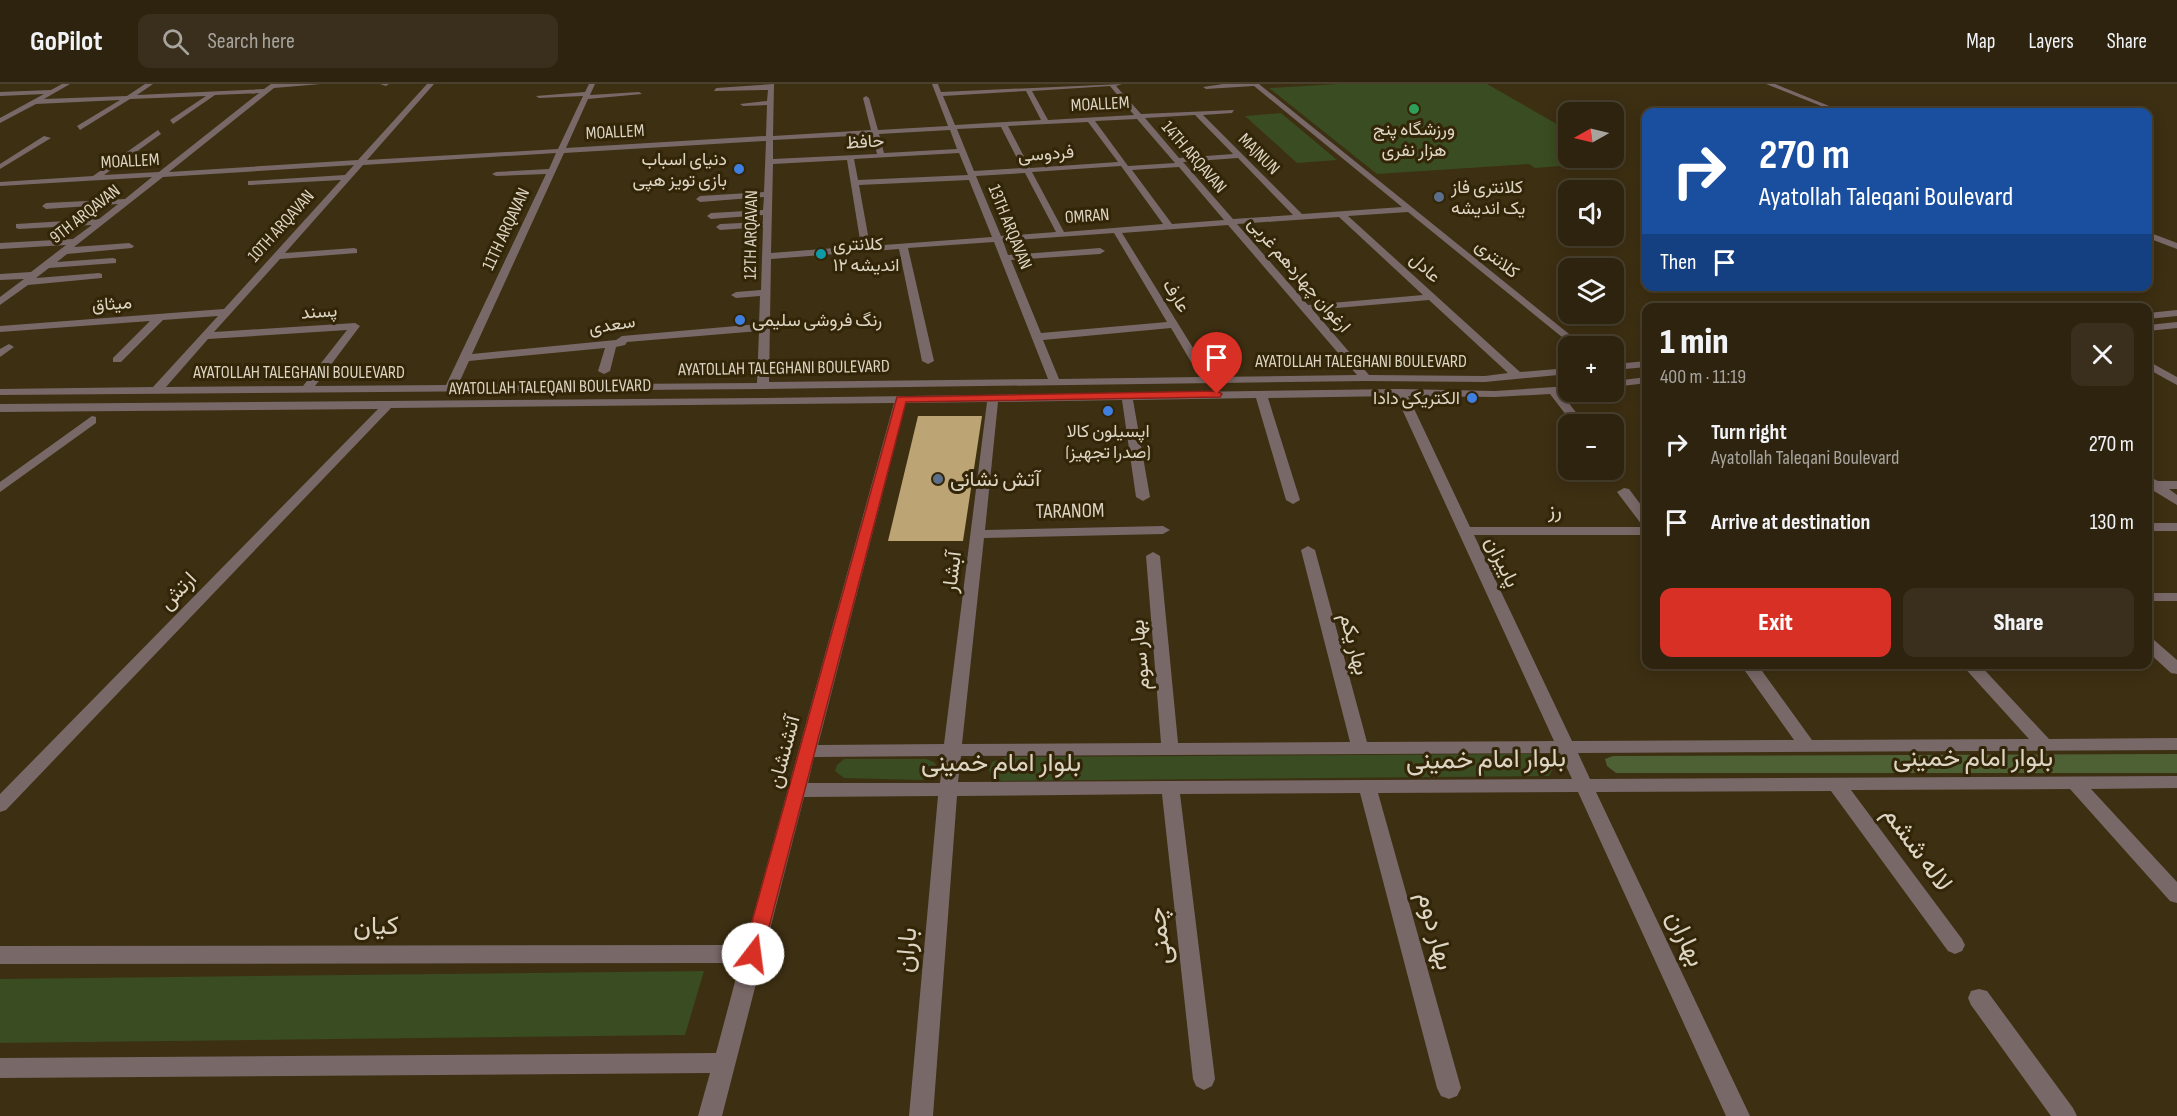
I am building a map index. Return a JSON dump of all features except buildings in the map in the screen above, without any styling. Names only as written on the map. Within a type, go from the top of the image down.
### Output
[{"type":"street","points":[[0,121],[67,84]]},
{"type":"street","points":[[80,128],[150,84]]},
{"type":"street","points":[[173,122],[226,84]]},
{"type":"street","name":"10TH ARQAVAN","points":[[156,391],[431,84]]},
{"type":"street","name":"13TH ARQAVAN","points":[[935,84],[1055,382]]},
{"type":"street","name":"14TH ARQAVAN","points":[[1111,84],[1230,222]]},
{"type":"street","points":[[939,94],[1119,84]]},
{"type":"street","points":[[1205,85],[1255,84]]},
{"type":"street","name":"کلانتری","points":[[1255,84],[1567,336]]},
{"type":"street","points":[[1769,84],[1831,108]]},
{"type":"street","points":[[34,102],[317,85]]},
{"type":"street","points":[[544,88],[592,85]]},
{"type":"street","name":"11TH ARQAVAN","points":[[450,389],[592,85]]},
{"type":"street","points":[[1205,85],[1215,95]]},
{"type":"street","points":[[716,90],[771,86]]},
{"type":"street","name":"12TH ARQAVAN","points":[[763,386],[771,86]]},
{"type":"street","name":"9TH ARQAVAN","points":[[0,302],[272,87]]},
{"type":"street","points":[[0,94],[52,92]]},
{"type":"street","points":[[1029,92],[1046,122]]},
{"type":"street","points":[[539,96],[639,94]]},
{"type":"street","points":[[866,98],[881,156]]},
{"type":"street","name":"MOALLEM","points":[[0,184],[1232,111],[1224,103]]},
{"type":"street","points":[[744,107],[771,106]]},
{"type":"street","points":[[0,113],[15,112]]},
{"type":"street","name":"MAJNUN","points":[[1197,113],[1300,217]]},
{"type":"street","points":[[1089,119],[1125,162],[1169,226]]},
{"type":"street","points":[[1003,124],[1061,234]]},
{"type":"street","points":[[94,178],[158,132]]},
{"type":"street","points":[[0,167],[47,138]]},
{"type":"street","name":"حافظ","points":[[769,162],[962,151]]},
{"type":"street","points":[[1162,156],[1177,160],[1240,156]]},
{"type":"street","points":[[850,158],[866,249]]},
{"type":"street","name":"فردوسی","points":[[855,183],[1177,160]]},
{"type":"street","points":[[496,174],[551,171]]},
{"type":"street","points":[[251,183],[348,177]]},
{"type":"street","points":[[700,199],[768,194]]},
{"type":"street","points":[[46,206],[127,201]]},
{"type":"street","name":"OMRAN","points":[[767,256],[1409,209]]},
{"type":"street","points":[[711,216],[768,212]]},
{"type":"street","name":"عادل","points":[[1341,214],[1517,376]]},
{"type":"street","points":[[19,226],[100,222]]},
{"type":"street","name":"ارغوان چهاردهم غربی","points":[[1230,222],[1366,378]]},
{"type":"street","points":[[720,227],[768,224]]},
{"type":"street","name":"عارف","points":[[1116,230],[1207,379]]},
{"type":"street","points":[[2152,237],[2177,246]]},
{"type":"street","points":[[0,246],[76,242]]},
{"type":"street","points":[[65,251],[129,246]]},
{"type":"street","points":[[903,246],[928,361]]},
{"type":"street","points":[[277,256],[354,251]]},
{"type":"street","points":[[1005,258],[1100,251]]},
{"type":"street","points":[[47,265],[112,261]]},
{"type":"street","points":[[0,277],[35,275]]},
{"type":"street","points":[[26,282],[99,276]]},
{"type":"street","points":[[736,292],[766,289]]},
{"type":"street","points":[[1305,308],[1431,297]]},
{"type":"street","name":"میثاق","points":[[0,329],[227,312]]},
{"type":"street","points":[[2152,316],[2177,313]]},
{"type":"street","points":[[117,360],[160,317]]},
{"type":"street","points":[[1037,337],[1174,325]]},
{"type":"street","name":"پسند","points":[[205,336],[355,326],[306,390]]},
{"type":"street","points":[[2152,328],[2177,326]]},
{"type":"street","name":"سعدی","points":[[465,358],[621,343],[622,339],[765,327]]},
{"type":"street","points":[[604,371],[611,344]]},
{"type":"street","points":[[1624,366],[1642,364]]},
{"type":"street","points":[[2152,366],[2177,382]]},
{"type":"street","name":"AYATOLLAH TALEGHANI BOULEVARD","points":[[0,392],[763,386],[1207,379],[1485,379],[1558,372]]},
{"type":"street","points":[[1624,383],[1642,381]]},
{"type":"street","points":[[958,398],[959,383]]},
{"type":"street","name":"AYATOLLAH TALEQANI BOULEVARD","points":[[0,408],[387,406],[1400,392],[1495,394],[1558,390]]},
{"type":"street","points":[[79,408],[104,391]]},
{"type":"street","points":[[1554,391],[1571,414]]},
{"type":"street","name":"پاییزان","points":[[1400,392],[1584,784]]},
{"type":"street","points":[[1262,394],[1293,500]]},
{"type":"street","points":[[1127,396],[1143,496]]},
{"type":"street","name":"آبشار","points":[[948,789],[993,398]]},
{"type":"street","name":"آتشنشان","points":[[710,1116],[901,399]]},
{"type":"street","name":"ارتش","points":[[0,805],[387,406]]},
{"type":"street","points":[[0,488],[92,420]]},
{"type":"street","points":[[2152,483],[2177,484]]},
{"type":"street","points":[[2152,484],[2177,501]]},
{"type":"street","points":[[1624,492],[1642,515]]},
{"type":"street","points":[[2152,527],[2177,527]]},
{"type":"street","name":"TARANOM","points":[[978,534],[1163,530]]},
{"type":"street","name":"رز","points":[[1464,531],[1642,531]]},
{"type":"street","name":"بهار یکم","points":[[1308,549],[1360,748]]},
{"type":"street","name":"بهار سوم","points":[[1153,556],[1170,749]]},
{"type":"street","points":[[2152,597],[2177,597]]},
{"type":"street","points":[[2152,647],[2177,669]]},
{"type":"street","points":[[1752,669],[1808,747]]},
{"type":"street","points":[[1974,669],[2044,744]]},
{"type":"street","name":"بلوار امام خمینی","points":[[807,751],[2177,744]]},
{"type":"street","points":[[2075,783],[2177,895]]},
{"type":"street","name":"بلوار امام خمینی","points":[[796,790],[1368,788],[1584,784],[2177,783]]},
{"type":"street","name":"بهاران","points":[[1584,784],[1738,1116]]},
{"type":"street","name":"لاله ششم","points":[[1836,784],[1955,945]]},
{"type":"street","name":"چمنی","points":[[1170,788],[1204,1079]]},
{"type":"street","name":"بهار دوم","points":[[1368,788],[1449,1088]]},
{"type":"street","name":"باران","points":[[921,1116],[948,789]]},
{"type":"street","name":"کیان","points":[[0,955],[753,954]]},
{"type":"street","points":[[1979,998],[2065,1116]]},
{"type":"street","points":[[0,1068],[724,1063]]},
{"type":"green space","name":"ورزشگاه پنج هزار نفری","points":[[1338,84],[1487,84],[1558,125],[1558,166],[1535,168],[1529,164],[1377,174],[1269,88]]},
{"type":"green space","points":[[1281,113],[1337,160],[1297,163],[1245,116]]},
{"type":"green space","points":[[1538,754],[1548,759],[1554,767],[1549,776],[1002,781],[992,777],[989,770],[992,762],[1007,757]]},
{"type":"green space","points":[[2177,754],[2177,773],[1616,773],[1607,766],[1605,759],[1613,756]]},
{"type":"green space","points":[[844,759],[926,759],[934,762],[938,768],[931,777],[922,780],[844,778],[835,771],[837,765]]},
{"type":"green space","points":[[704,971],[685,1035],[0,1043],[0,979]]},
{"type":"place","name":"ورزشگاه پنج هزار نفری","points":[[1414,109]]},
{"type":"place","name":"دنیای اسباب بازی تویز هپی","points":[[739,169]]},
{"type":"place","name":"کلانتری فاز یک اندیشه","points":[[1439,197]]},
{"type":"place","name":"کلانتری ۱۲ اندیشه","points":[[821,254]]},
{"type":"place","name":"رنگ فروشی سلیمی","points":[[740,320]]},
{"type":"place","name":"الکتریکی دادا","points":[[1472,398]]},
{"type":"place","name":"اپسیلون کالا (صدرا تجهیز)","points":[[1108,411]]},
{"type":"place","name":"آتش نشانی","points":[[938,479]]},
{"type":"route","points":[[753,954],[901,399],[1217,394]]}]
